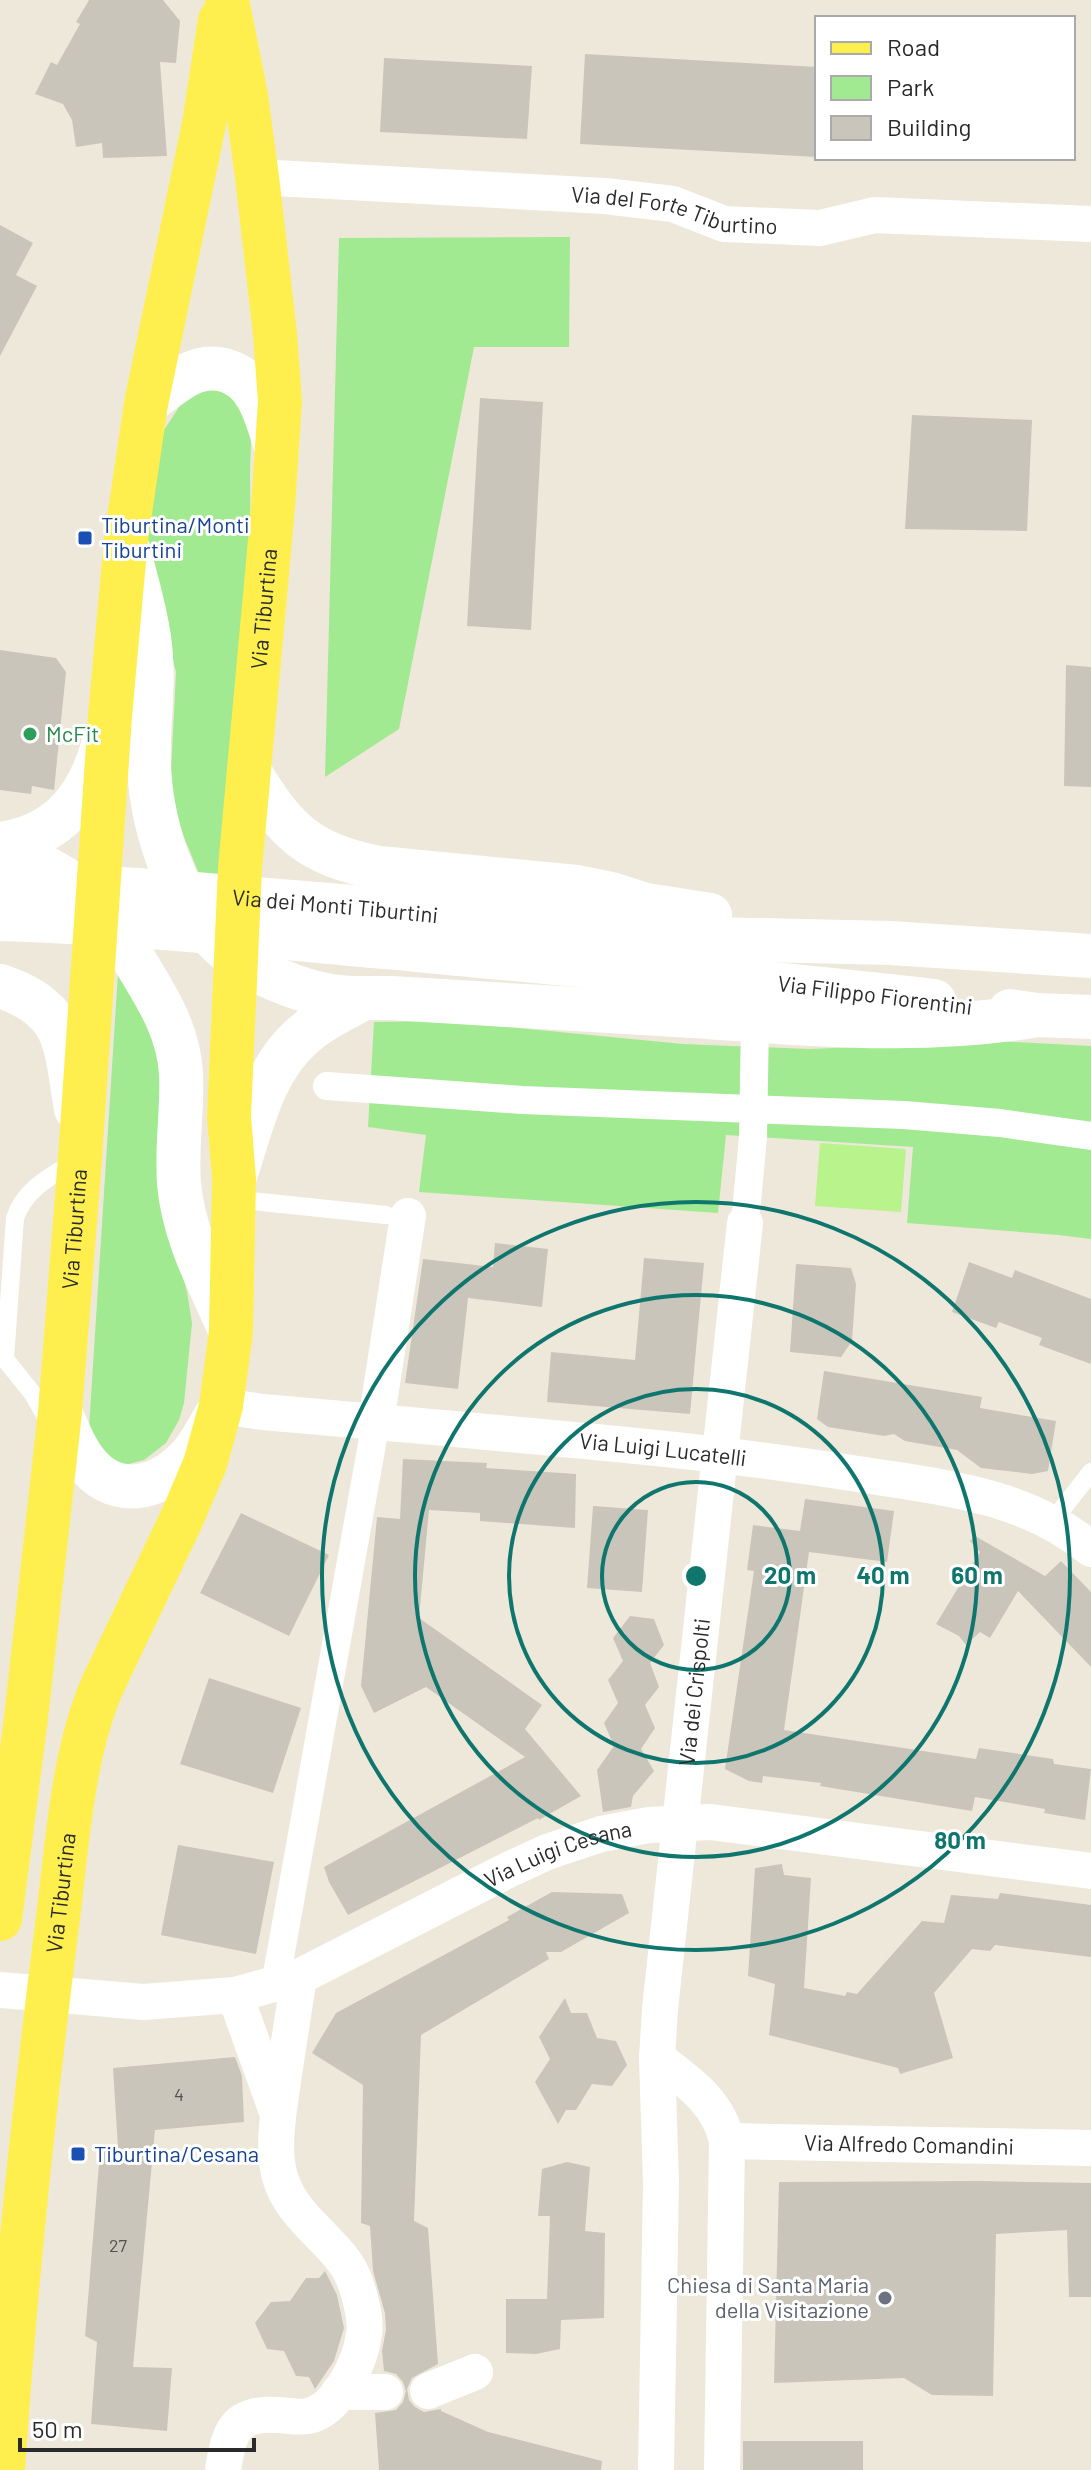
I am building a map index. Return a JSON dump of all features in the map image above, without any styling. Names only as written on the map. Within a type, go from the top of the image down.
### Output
[{"type":"main road","name":"Via Tiburtina","points":[[3,2470],[10,2367],[48,1995],[85,1733],[93,1705],[198,1483],[221,1406],[231,1332],[233,1189],[229,1117],[240,868],[280,401],[275,334],[246,96],[225,0]]},
{"type":"main road","name":"Via Tiburtina","points":[[0,1919],[13,1719],[59,1424],[110,716],[126,539],[146,404],[204,124],[225,0]]},
{"type":"main road","name":"Via Tiburtina","points":[[146,404],[188,375],[202,370],[215,368],[235,373],[252,387],[262,405],[277,450]]},
{"type":"main road","name":"Via Tiburtina","points":[[126,539],[150,644],[149,766],[155,820],[162,843],[191,906],[213,936],[237,957],[280,980],[339,997],[437,1000],[755,1022],[935,1026],[985,1024],[1037,1015]]},
{"type":"main road","points":[[0,857],[44,832],[83,795],[99,759],[110,716]]},
{"type":"main road","points":[[249,771],[287,825],[314,847],[347,861],[379,868],[577,887],[659,907],[890,943]]},
{"type":"main road","points":[[0,857],[71,882],[98,902],[166,1011],[178,1047],[181,1075],[179,1183],[182,1204],[200,1262],[231,1332]]},
{"type":"main road","name":"Via dei Monti Tiburtini","points":[[0,857],[171,892],[323,904],[663,955]]},
{"type":"main road","name":"Via dei Monti Tiburtini","points":[[0,919],[663,955]]},
{"type":"main road","name":"Via Filippo Fiorentini","points":[[663,955],[890,943],[1091,956]]},
{"type":"main road","name":"Via Filippo Fiorentini","points":[[663,955],[942,1002],[1037,1015],[1091,1017]]},
{"type":"main road","points":[[0,986],[38,1004],[60,1029],[80,1148]]},
{"type":"main road","points":[[233,1189],[266,1084],[274,1068],[299,1038],[364,998]]},
{"type":"main road","points":[[59,1424],[95,1472],[114,1484],[133,1488],[151,1484],[181,1465],[196,1448],[221,1406]]},
{"type":"street","name":"Via del Forte Tiburtino","points":[[257,177],[605,196],[673,204],[724,224],[820,228],[875,215],[1091,224]]},
{"type":"street","name":"Via dei Crispolti","points":[[656,2470],[661,2183],[657,2058],[660,2009],[745,1223],[755,1022]]},
{"type":"street","points":[[327,1086],[391,1089],[426,1095],[752,1124],[904,1115],[1000,1123],[1091,1136]]},
{"type":"street","points":[[223,2470],[230,2435],[245,2418],[262,2414],[306,2417],[326,2407],[354,2368],[364,2337],[361,2302],[349,2268],[300,2215],[280,2176],[278,2115],[287,1981],[376,1422],[397,1216]]},
{"type":"street","name":"Via Luigi Lucatelli","points":[[221,1406],[720,1454],[937,1486],[1010,1504],[1064,1528],[1091,1549]]},
{"type":"street","name":"Via Luigi Cesana","points":[[48,1995],[143,2002],[235,1995],[287,1981],[547,1852],[601,1834],[649,1825],[710,1822],[1091,1871]]},
{"type":"street","points":[[0,1990],[48,1995]]},
{"type":"street","points":[[235,1995],[278,2115]]},
{"type":"street","points":[[657,2058],[709,2101],[719,2115],[727,2141],[722,2470]]},
{"type":"street","name":"Via Alfredo Comandini","points":[[727,2141],[1091,2148]]},
{"type":"street","points":[[428,2391],[475,2372]]},
{"type":"street","points":[[339,2392],[385,2392]]},
{"type":"lane","points":[[59,1424],[3,1359],[12,1262],[9,1207],[80,1148]]},
{"type":"lane","points":[[233,1189],[397,1216]]},
{"type":"lane","points":[[1052,1522],[1091,1472]]},
{"type":"green space","points":[[570,237],[569,347],[474,347],[399,729],[325,777],[339,238]]},
{"type":"green space","points":[[204,390],[225,391],[239,398],[249,418],[251,437],[245,634],[215,899],[200,876],[173,801],[171,771],[176,672],[148,569],[146,540],[162,433],[181,404]]},
{"type":"green space","points":[[118,973],[127,983],[158,1048],[165,1104],[164,1204],[192,1323],[184,1403],[179,1420],[166,1443],[144,1460],[125,1465],[106,1459],[89,1428]]},
{"type":"green space","points":[[447,1021],[683,1044],[810,1049],[996,1041],[1091,1046],[1091,1239],[907,1223],[913,1147],[726,1135],[718,1213],[419,1192],[426,1135],[368,1127],[374,1022]]},
{"type":"green space","points":[[820,1143],[906,1149],[901,1212],[815,1206]]},
{"type":"building","points":[[89,0],[163,0],[180,21],[176,63],[160,62],[167,156],[103,158],[102,143],[76,147],[72,120],[63,104],[35,94],[51,62],[57,65],[80,24],[76,22]]},
{"type":"building","points":[[585,54],[815,67],[815,157],[580,144]]},
{"type":"building","points":[[384,58],[532,66],[527,139],[380,132]]},
{"type":"building","points":[[0,225],[33,243],[16,275],[37,286],[0,356]]},
{"type":"building","points":[[480,398],[543,402],[531,630],[467,626]]},
{"type":"building","points":[[912,415],[1032,420],[1027,531],[905,529]]},
{"type":"building","name":"McFit","points":[[0,650],[56,658],[66,672],[54,790],[32,786],[31,794],[0,790]]},
{"type":"building","points":[[1066,665],[1091,667],[1091,787],[1064,786]]},
{"type":"building","points":[[495,1243],[548,1249],[542,1307],[468,1298],[458,1389],[405,1383],[423,1259],[493,1267]]},
{"type":"building","points":[[644,1258],[704,1263],[690,1414],[547,1402],[551,1352],[635,1360]]},
{"type":"building","points":[[969,1262],[1012,1278],[1015,1270],[1091,1299],[1091,1364],[1039,1345],[1042,1338],[999,1322],[996,1328],[952,1312]]},
{"type":"building","points":[[796,1264],[851,1268],[856,1284],[852,1341],[841,1357],[790,1352]]},
{"type":"building","points":[[824,1371],[982,1397],[980,1408],[1056,1421],[1048,1471],[1032,1474],[981,1468],[957,1450],[905,1441],[894,1434],[884,1436],[828,1427],[817,1419]]},
{"type":"building","points":[[403,1459],[487,1463],[486,1468],[576,1474],[575,1528],[480,1521],[480,1513],[429,1510],[419,1618],[542,1705],[525,1729],[581,1796],[348,1915],[324,1867],[525,1757],[426,1687],[374,1713],[361,1686],[377,1517],[400,1519]]},
{"type":"building","points":[[805,1499],[894,1511],[887,1562],[809,1552],[784,1730],[976,1759],[979,1748],[1053,1759],[1054,1764],[1091,1769],[1085,1820],[1044,1813],[1045,1809],[975,1797],[972,1811],[820,1786],[821,1783],[763,1776],[762,1783],[749,1781],[725,1769],[754,1571],[747,1570],[753,1525],[800,1531]]},
{"type":"building","points":[[593,1506],[648,1510],[642,1592],[587,1588]]},
{"type":"building","points":[[241,1513],[329,1555],[289,1636],[200,1593]]},
{"type":"building","points":[[975,1536],[1045,1576],[1061,1561],[1091,1592],[1091,1667],[1018,1591],[990,1638],[980,1632],[966,1645],[959,1636],[936,1624],[980,1552],[970,1541]]},
{"type":"building","points":[[630,1616],[654,1619],[664,1645],[650,1663],[659,1687],[645,1705],[655,1728],[641,1749],[654,1771],[633,1796],[631,1807],[603,1812],[597,1770],[614,1746],[604,1723],[618,1703],[608,1680],[623,1661],[613,1638]]},
{"type":"building","points":[[209,1678],[301,1708],[273,1793],[180,1764]]},
{"type":"building","points":[[178,1845],[274,1862],[256,1954],[161,1935]]},
{"type":"building","points":[[782,1864],[784,1875],[811,1878],[804,1988],[845,1996],[847,1992],[857,1994],[922,1921],[944,1923],[951,1895],[998,1899],[1000,1893],[1091,1905],[1091,1957],[995,1945],[990,1951],[972,1949],[934,1993],[953,2058],[900,2074],[898,2068],[769,2035],[775,1984],[748,1976],[755,1868]]},
{"type":"building","points":[[552,1892],[622,1894],[629,1913],[561,1952],[546,1952],[549,1959],[421,2035],[414,2221],[428,2228],[438,2364],[412,2378],[407,2389],[409,2400],[424,2412],[441,2409],[488,2432],[602,2461],[601,2470],[379,2470],[375,2413],[396,2410],[403,2402],[406,2391],[396,2374],[384,2371],[385,2313],[373,2271],[370,2226],[361,2223],[363,2085],[312,2053],[336,2013],[509,1920],[507,1917]]},
{"type":"building","points":[[565,1998],[571,2013],[587,2013],[597,2038],[616,2041],[627,2065],[612,2086],[592,2084],[576,2110],[566,2110],[558,2124],[535,2082],[550,2059],[539,2037]]},
{"type":"building","points":[[235,2057],[242,2076],[244,2122],[155,2130],[133,2367],[172,2368],[167,2431],[91,2424],[97,2342],[85,2336],[100,2152],[118,2148],[113,2068]]},
{"type":"building","points":[[567,2162],[590,2167],[585,2231],[605,2233],[604,2318],[561,2320],[560,2349],[536,2354],[506,2353],[506,2299],[547,2299],[550,2216],[538,2216],[542,2169]]},
{"type":"building","name":"Chiesa di Santa Maria della Visitazione","points":[[779,2182],[1091,2183],[1091,2297],[1069,2297],[1067,2230],[996,2234],[993,2396],[932,2395],[904,2378],[774,2383]]},
{"type":"building","points":[[325,2271],[337,2295],[344,2328],[334,2361],[315,2389],[309,2377],[296,2376],[284,2351],[267,2349],[255,2323],[271,2302],[290,2301],[306,2278],[319,2278]]},
{"type":"building","points":[[743,2441],[863,2441],[863,2470],[743,2470]]},
{"type":"place","name":"Tiburtina/Monti Tiburtini","points":[[85,538]]},
{"type":"place","name":"McFit","points":[[30,734]]},
{"type":"place","name":"Tiburtina/Cesana","points":[[78,2154]]},
{"type":"place","name":"Chiesa di Santa Maria della Visitazione","points":[[885,2298]]}]
